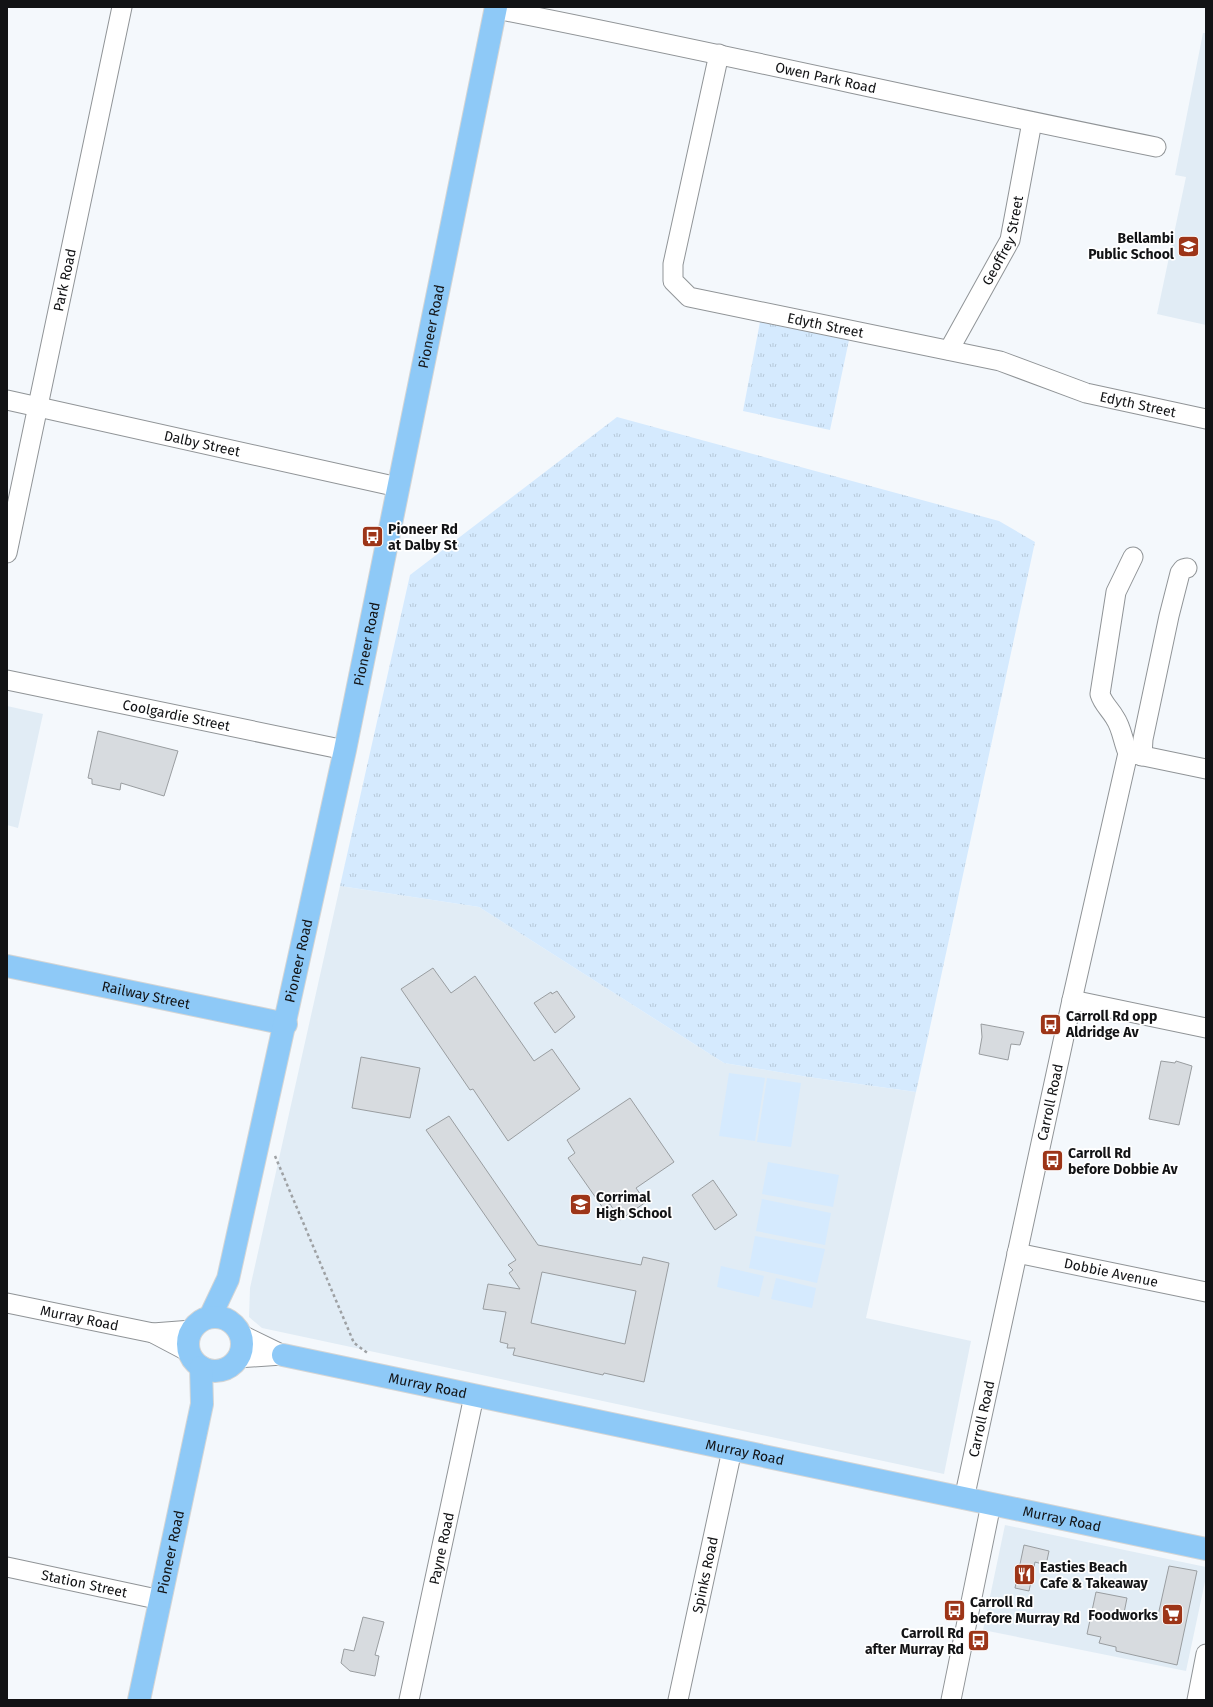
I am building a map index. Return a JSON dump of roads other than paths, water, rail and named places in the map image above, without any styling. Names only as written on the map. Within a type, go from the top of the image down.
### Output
[{"type":"main road","name":"Pioneer Road","points":[[210,1317],[228,1279],[286,1024],[345,750],[496,8]]},
{"type":"main road","name":"Railway Street","points":[[7,966],[286,1024]]},
{"type":"main road","name":"Pioneer Road","points":[[228,1279],[236,1329]]},
{"type":"main road","points":[[210,1317],[222,1318],[236,1329],[242,1346],[230,1364],[212,1370],[195,1359],[188,1340],[192,1330],[200,1321],[210,1317]]},
{"type":"main road","name":"Murray Road","points":[[284,1355],[1206,1549]]},
{"type":"main road","name":"Pioneer Road","points":[[139,1700],[202,1404],[195,1359]]},
{"type":"main road","name":"Pioneer Road","points":[[202,1404],[230,1364]]},
{"type":"street","name":"Park Road","points":[[7,553],[122,7]]},
{"type":"street","name":"Owen Park Road","points":[[496,8],[1156,147]]},
{"type":"street","name":"Edyth Street","points":[[719,54],[673,264],[673,281],[689,297],[1000,361],[1086,393],[1206,419]]},
{"type":"street","name":"Geoffrey Street","points":[[949,350],[1010,240],[1032,122]]},
{"type":"street","name":"Dalby Street","points":[[7,400],[398,486]]},
{"type":"street","points":[[1133,557],[1116,592],[1100,694],[1103,701],[1116,719],[1123,742],[1135,754],[1206,769]]},
{"type":"street","name":"Carroll Road","points":[[964,1499],[1072,1000],[1135,754],[1143,739],[1169,616],[1180,573],[1183,569],[1187,568]]},
{"type":"street","name":"Coolgardie Street","points":[[7,680],[345,750]]},
{"type":"street","points":[[1072,1000],[1206,1028]]},
{"type":"street","name":"Dobbie Avenue","points":[[1017,1252],[1206,1292]]},
{"type":"street","name":"Murray Road","points":[[7,1303],[153,1334],[192,1330]]},
{"type":"street","name":"Murray Road","points":[[236,1329],[284,1355]]},
{"type":"street","name":"Murray Road","points":[[153,1334],[195,1359]]},
{"type":"street","name":"Murray Road","points":[[230,1364],[284,1355]]},
{"type":"street","name":"Payne Road","points":[[409,1700],[474,1396]]},
{"type":"street","name":"Spinks Road","points":[[678,1700],[732,1450]]},
{"type":"street","points":[[951,1700],[991,1504]]},
{"type":"street","name":"Station Street","points":[[7,1567],[161,1600]]},
{"type":"street","points":[[1196,1700],[1206,1654]]},
{"type":"place","name":"Bellambi Public School","points":[[1189,246]]},
{"type":"place","name":"Pioneer Rd at Dalby St","points":[[372,537]]},
{"type":"place","name":"Carroll Rd opp Aldridge Av","points":[[1051,1024]]},
{"type":"place","name":"Carroll Rd before Dobbie Av","points":[[1053,1161]]},
{"type":"place","name":"Corrimal High School","points":[[580,1205]]},
{"type":"place","name":"Easties Beach Cafe & Takeaway","points":[[1025,1575]]},
{"type":"place","name":"Carroll Rd before Murray Rd","points":[[954,1610]]},
{"type":"place","name":"Foodworks","points":[[1173,1615]]},
{"type":"place","name":"Carroll Rd after Murray Rd","points":[[979,1641]]}]
